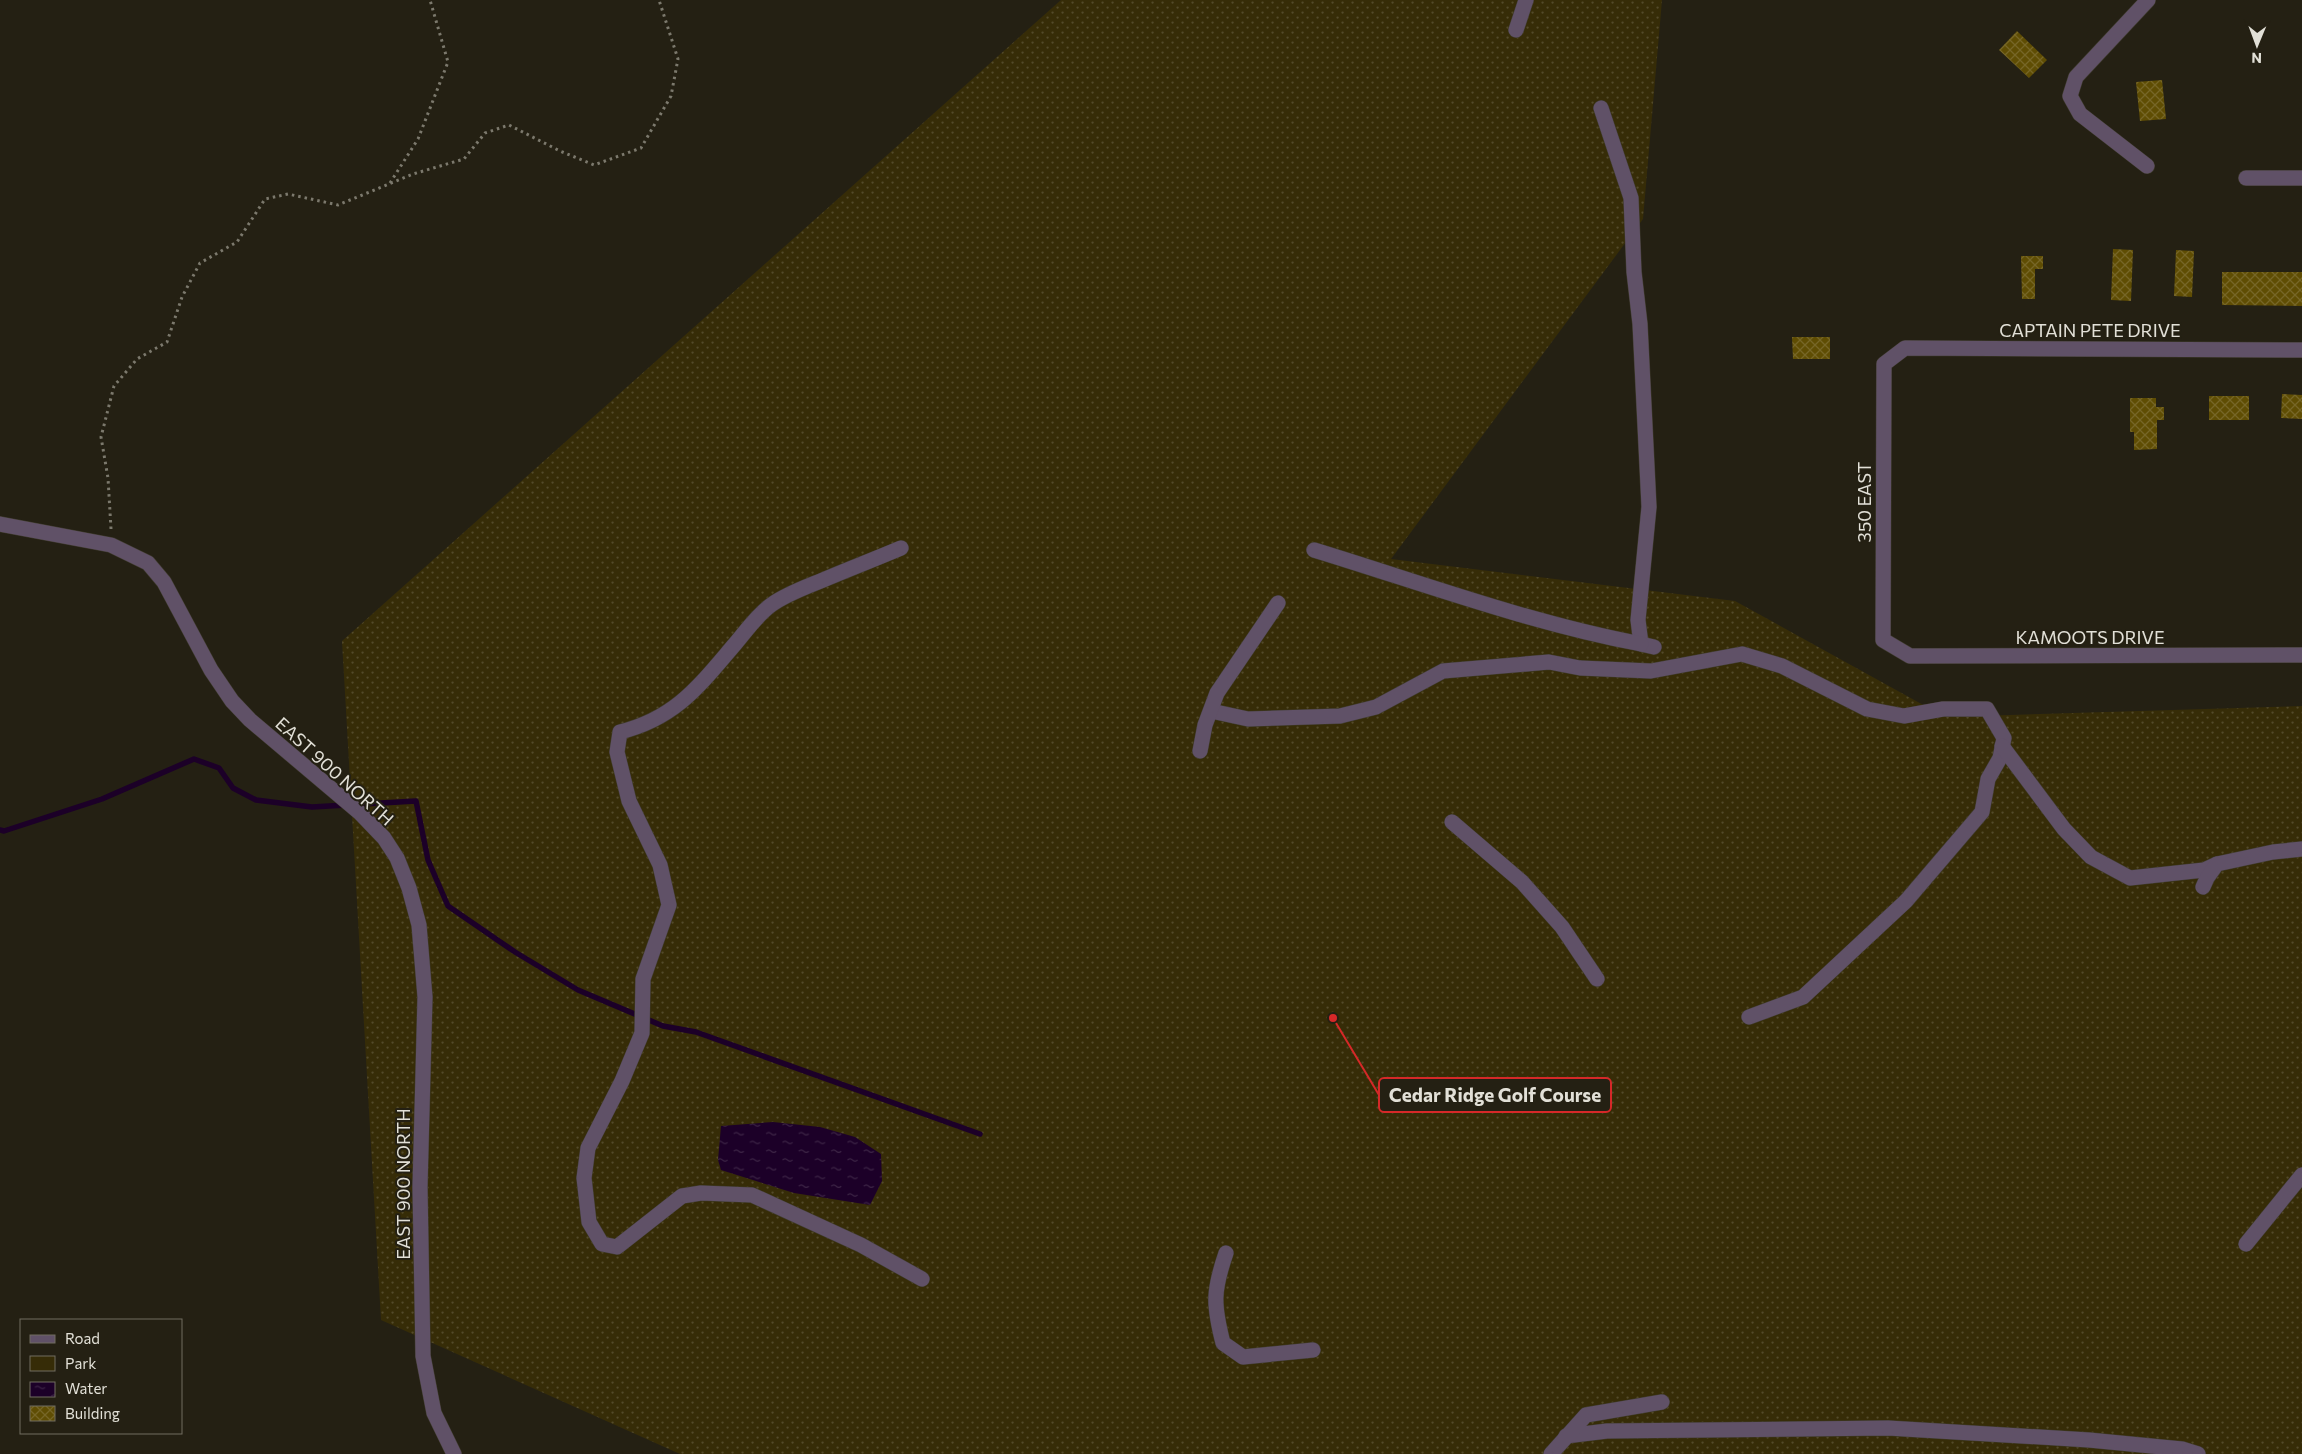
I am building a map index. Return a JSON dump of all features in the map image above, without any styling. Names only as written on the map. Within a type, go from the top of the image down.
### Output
[{"type":"street","points":[[1516,30],[1526,0]]},
{"type":"street","points":[[2147,166],[2080,114],[2070,96],[2076,77],[2148,0]]},
{"type":"street","points":[[1314,550],[1530,617],[1600,636],[1648,646],[1638,620],[1649,507],[1640,324],[1634,272],[1631,198],[1601,108]]},
{"type":"street","points":[[2246,178],[2302,178]]},
{"type":"street","name":"CAPTAIN PETE DRIVE","points":[[1884,364],[1904,348],[2302,350]]},
{"type":"street","name":"350 EAST","points":[[1883,640],[1884,364]]},
{"type":"street","name":"EAST 900 NORTH","points":[[0,524],[112,545],[148,563],[164,582],[211,670],[232,701],[250,720],[360,813],[384,838],[397,858],[409,888],[419,926],[425,997],[420,1187],[423,1356],[434,1413],[454,1454]]},
{"type":"street","points":[[901,548],[809,586],[774,603],[757,616],[736,643],[680,705],[654,720],[620,732],[617,752],[629,801],[660,865],[670,905],[643,979],[642,1033],[588,1148],[584,1178],[589,1222],[602,1244],[617,1247],[682,1196],[716,1192],[752,1195],[860,1245],[922,1279]]},
{"type":"street","points":[[1200,751],[1205,725],[1217,693],[1278,603]]},
{"type":"street","name":"KAMOOTS DRIVE","points":[[1883,640],[1910,656],[2302,654]]},
{"type":"street","points":[[1210,711],[1248,719],[1340,716],[1376,706],[1443,671],[1549,662],[1580,668],[1651,671],[1742,654],[1782,666],[1867,709],[1904,716],[1943,709],[1988,709],[2004,738],[2000,758],[1988,779],[1982,812],[1906,901],[1803,997],[1749,1017]]},
{"type":"street","points":[[2002,746],[2064,829],[2091,857],[2130,878],[2204,870],[2217,864],[2272,852],[2302,849]]},
{"type":"street","points":[[1452,822],[1522,882],[1562,927],[1597,979]]},
{"type":"street","points":[[2203,887],[2217,864]]},
{"type":"street","points":[[2246,1244],[2302,1175]]},
{"type":"street","points":[[1226,1253],[1216,1282],[1216,1314],[1223,1343],[1243,1357],[1314,1350]]},
{"type":"street","points":[[1551,1454],[1586,1415],[1662,1402]]},
{"type":"street","points":[[1566,1436],[1616,1431],[1888,1428],[2089,1440],[2182,1449],[2198,1454]]},
{"type":"path","points":[[390,183],[418,139],[448,62],[430,0]]},
{"type":"path","points":[[112,545],[108,478],[101,437],[114,386],[137,359],[167,342],[182,298],[200,263],[238,242],[265,199],[288,194],[338,205],[413,174],[464,160],[485,133],[509,124],[560,151],[594,165],[641,148],[671,96],[678,59],[659,0]]},
{"type":"green space","points":[[1061,0],[1662,0],[1643,219],[1391,559],[1735,601],[1945,717],[2302,706],[2302,1454],[680,1454],[381,1320],[342,641]]},
{"type":"water","points":[[773,1122],[820,1127],[855,1137],[881,1154],[882,1181],[870,1205],[794,1193],[721,1170],[718,1160],[721,1126]]},
{"type":"building","points":[[2017,31],[2047,60],[2029,78],[1999,50]]},
{"type":"building","points":[[2162,80],[2166,119],[2140,121],[2136,82]]},
{"type":"building","points":[[2113,249],[2133,250],[2131,301],[2111,300]]},
{"type":"building","points":[[2176,250],[2194,251],[2192,297],[2174,296]]},
{"type":"building","points":[[2021,256],[2043,256],[2043,269],[2035,269],[2035,299],[2022,299]]},
{"type":"building","points":[[2222,272],[2302,272],[2302,306],[2222,305]]},
{"type":"building","points":[[1792,337],[1830,337],[1830,359],[1793,359]]},
{"type":"building","points":[[2282,394],[2302,395],[2302,419],[2281,418]]},
{"type":"building","points":[[2209,396],[2249,396],[2249,420],[2209,420]]},
{"type":"building","points":[[2130,398],[2156,398],[2156,407],[2164,407],[2164,420],[2157,420],[2157,449],[2134,450],[2134,432],[2130,432]]},
{"type":"waterway","points":[[0,830],[4,831],[102,799],[194,759],[219,768],[233,788],[256,800],[312,807],[416,801],[428,860],[448,906],[515,952],[578,990],[663,1026],[696,1032],[980,1134]]},
{"type":"place","name":"Cedar Ridge Golf Course","points":[[1333,1018]]}]
